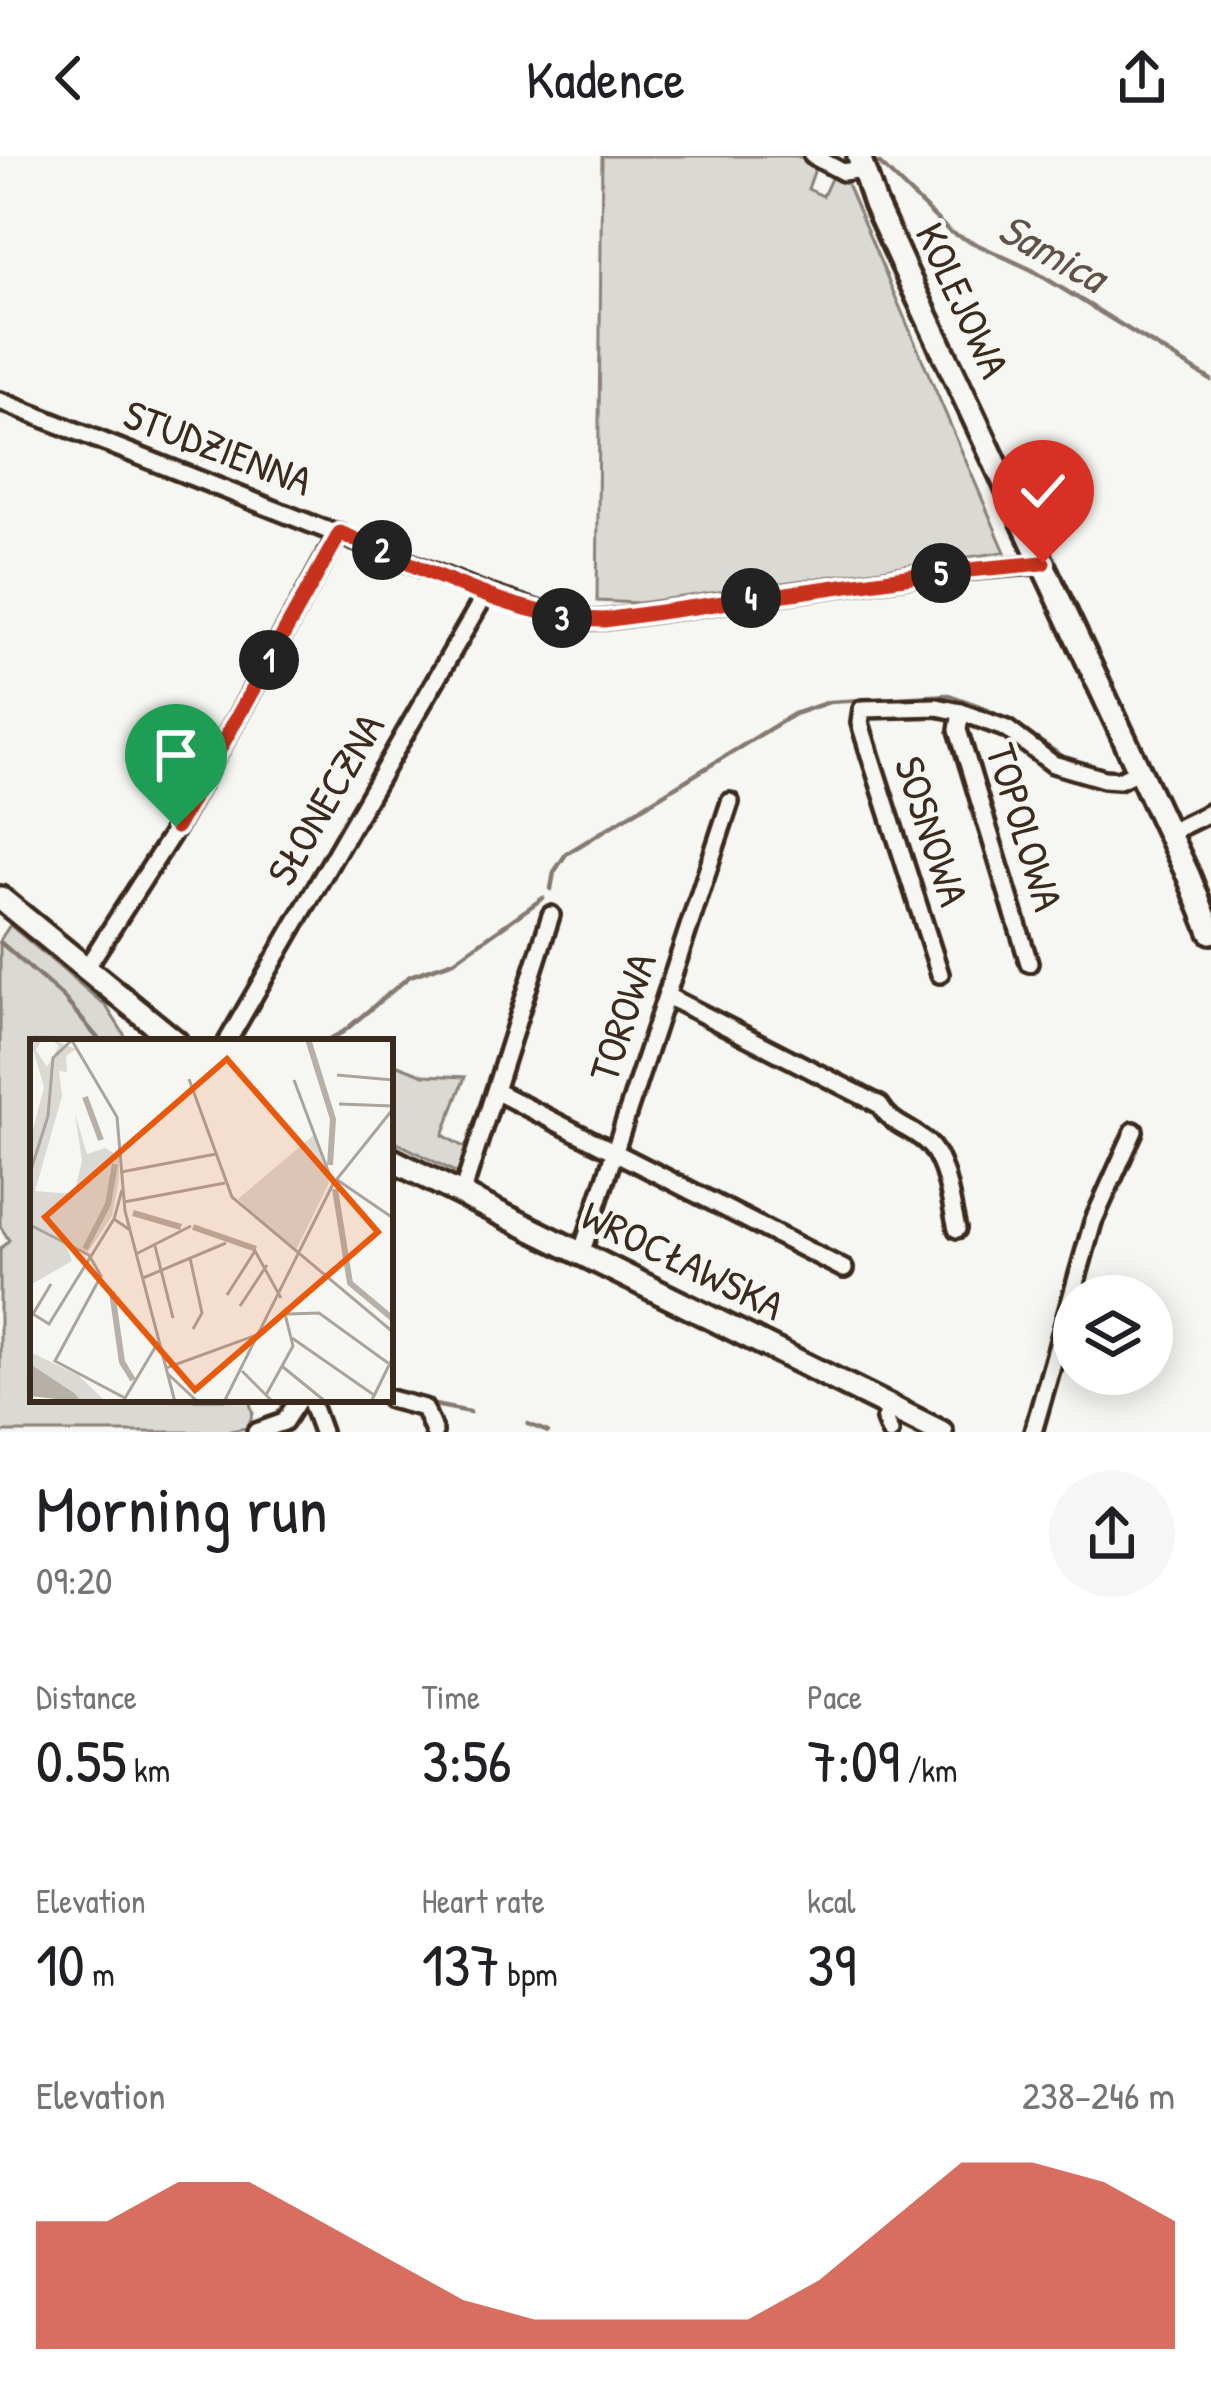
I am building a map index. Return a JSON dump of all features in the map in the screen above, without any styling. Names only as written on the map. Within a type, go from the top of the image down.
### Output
[{"type":"main road","name":"KOLEJOWA","points":[[860,162],[905,270],[1211,932]]},
{"type":"main road","points":[[0,898],[172,1039]]},
{"type":"main road","name":"WROCŁAWSKA","points":[[393,1160],[941,1432]]},
{"type":"street","points":[[813,156],[843,172],[860,162]]},
{"type":"street","name":"STUDZIENNA","points":[[0,401],[486,593],[567,620],[604,620],[926,574],[1043,563]]},
{"type":"street","points":[[85,970],[176,827],[340,533]]},
{"type":"street","name":"SŁONECZNA","points":[[229,1039],[486,593]]},
{"type":"street","name":"SOSNOWA","points":[[940,974],[860,723],[862,709],[937,707],[961,712]]},
{"type":"street","points":[[961,712],[1007,729],[1053,764],[1103,779],[1119,780],[1139,770]]},
{"type":"street","name":"TOPOLOWA","points":[[961,712],[958,730],[1029,963]]},
{"type":"street","name":"TOROWA","points":[[581,1254],[730,802]]},
{"type":"street","points":[[1168,832],[1211,812]]},
{"type":"street","points":[[462,1194],[550,915]]},
{"type":"street","points":[[667,996],[880,1105],[897,1126],[924,1139],[937,1154],[957,1229]]},
{"type":"street","points":[[497,1092],[844,1269]]},
{"type":"street","points":[[1033,1432],[1093,1222],[1134,1131]]},
{"type":"street","points":[[393,1400],[424,1408],[434,1432]]},
{"type":"street","points":[[258,1432],[284,1422],[297,1402]]},
{"type":"street","points":[[311,1402],[322,1432]]},
{"type":"street","points":[[890,1407],[885,1420],[890,1432]]},
{"type":"shaded area","points":[[602,156],[797,156],[816,166],[808,189],[823,196],[833,174],[847,184],[1005,552],[639,603],[597,601]]},
{"type":"shaded area","points":[[10,925],[106,1006],[127,1039],[30,1039],[30,1402],[250,1402],[253,1414],[247,1428],[224,1432],[0,1432],[0,1249],[9,1240],[0,1226],[0,940]]},
{"type":"shaded area","points":[[393,1063],[424,1075],[465,1077],[443,1135],[472,1152],[465,1177],[393,1141]]},
{"type":"waterway","name":"Samica","points":[[879,163],[950,232],[1032,270],[1211,380]]},
{"type":"waterway","points":[[551,889],[554,872],[566,854],[794,714],[829,702],[949,695],[1015,724],[1069,761]]},
{"type":"waterway","points":[[330,1039],[410,976],[454,961],[543,898]]},
{"type":"waterway","points":[[0,942],[63,997],[98,1039]]},
{"type":"waterway","points":[[429,1404],[470,1412]]},
{"type":"waterway","points":[[528,1424],[548,1432]]},
{"type":"route","points":[[176,827],[340,533],[486,593],[567,620],[604,620],[926,574],[1043,563]]}]
